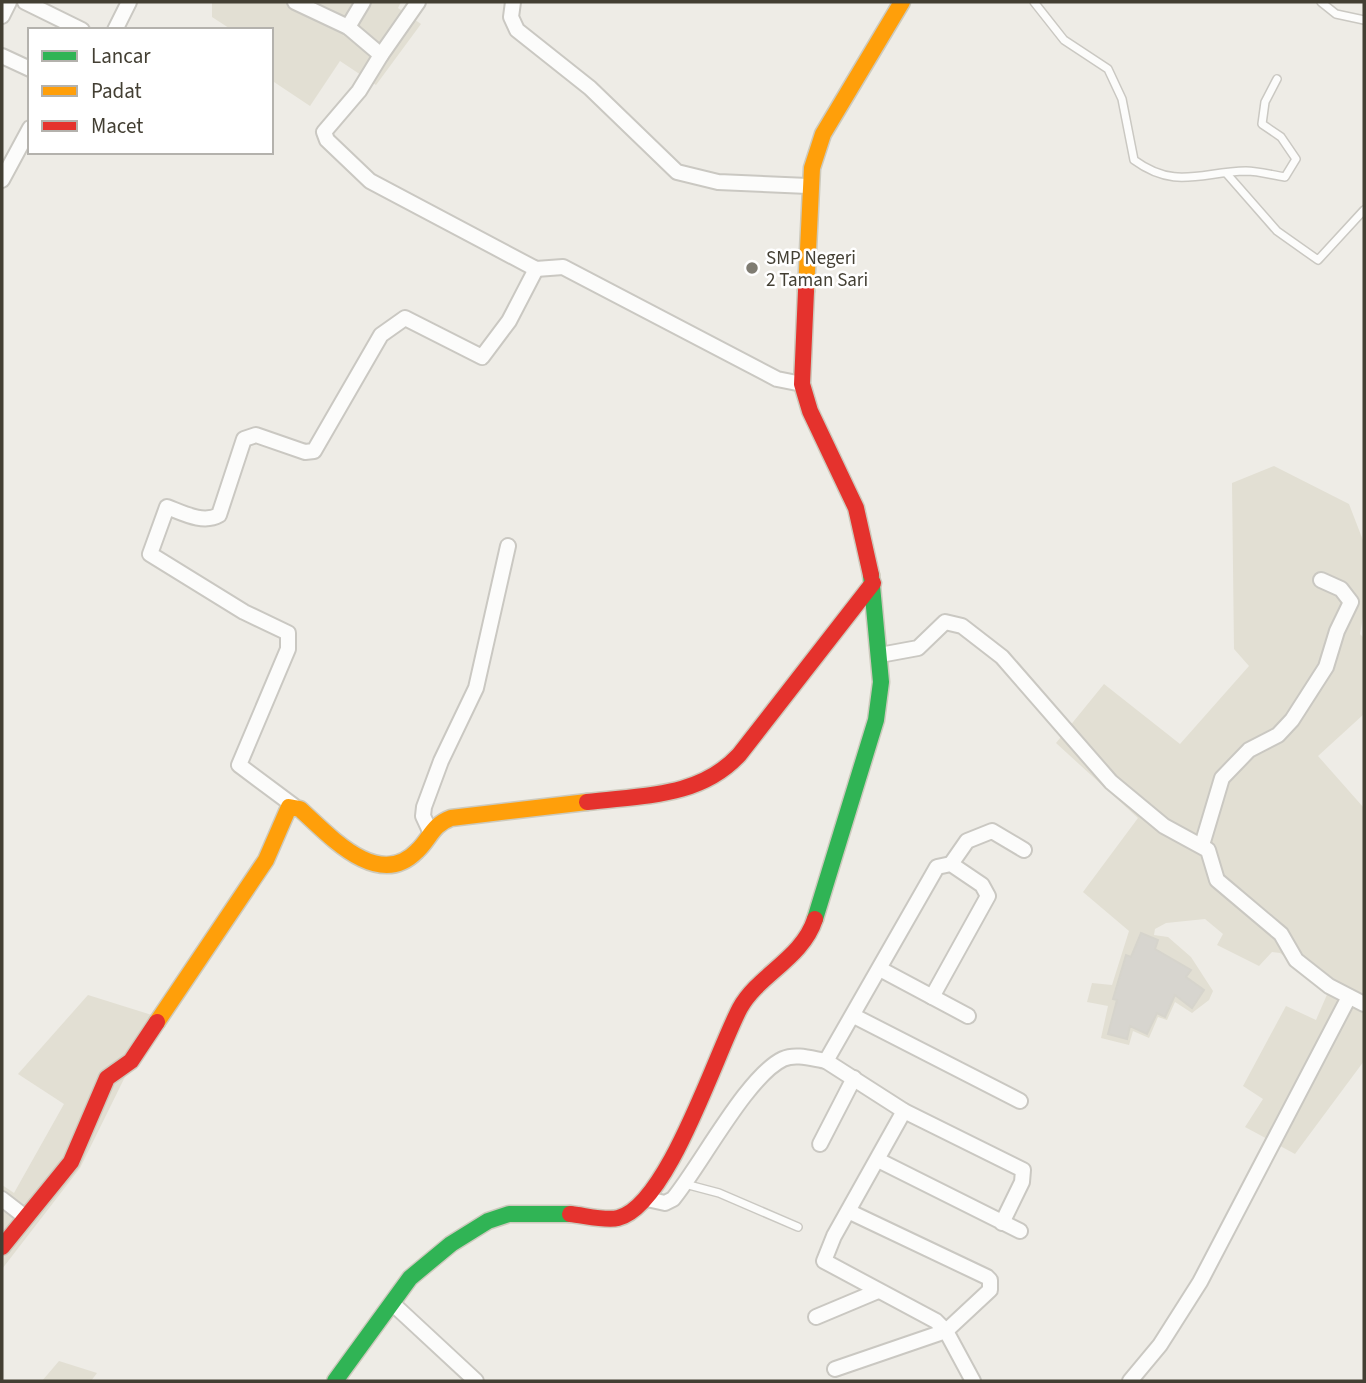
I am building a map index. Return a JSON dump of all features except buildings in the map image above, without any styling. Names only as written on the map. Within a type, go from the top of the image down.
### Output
[{"type":"street","points":[[2,16],[9,2]]},
{"type":"street","points":[[25,2],[78,28]]},
{"type":"street","points":[[116,28],[129,2]]},
{"type":"street","points":[[295,2],[348,27],[381,55]]},
{"type":"street","points":[[348,27],[363,2]]},
{"type":"street","points":[[418,2],[353,100],[325,127],[327,140],[370,181],[536,269],[562,267],[777,379],[802,384]]},
{"type":"street","points":[[513,2],[511,17],[517,30],[590,88],[677,172],[718,182],[808,186]]},
{"type":"street","points":[[335,1381],[410,1278],[451,1244],[488,1221],[509,1214],[556,1213],[618,1218],[647,1199],[695,1113],[740,1008],[756,985],[790,958],[813,924],[876,720],[880,655],[873,583],[856,508],[810,411],[802,384],[808,186],[824,134],[902,2]]},
{"type":"street","points":[[3,58],[28,68]]},
{"type":"street","points":[[2,180],[28,132]]},
{"type":"street","points":[[536,269],[509,321],[482,357],[405,318],[381,335],[314,451],[305,452],[256,435],[244,439],[219,515],[211,519],[197,518],[167,507],[150,554],[244,612],[288,633],[288,649],[239,765],[358,857],[380,866],[403,863],[412,856],[429,829],[451,818],[684,790],[715,778],[739,755],[873,583]]},
{"type":"street","points":[[429,829],[423,816],[424,807],[441,761],[476,688],[508,547]]},
{"type":"street","points":[[1202,845],[1222,778],[1249,750],[1278,735],[1292,720],[1326,667],[1336,631],[1351,602],[1341,589],[1321,580]]},
{"type":"street","points":[[880,655],[918,648],[945,622],[962,626],[1002,657],[1111,782],[1164,826],[1202,845],[1211,854],[1212,872],[1217,880],[1281,934],[1291,953],[1304,967],[1364,1004]]},
{"type":"street","points":[[2,1247],[24,1216],[71,1162],[107,1078],[131,1061],[266,860],[288,809],[294,806]]},
{"type":"street","points":[[826,1061],[937,867],[951,864],[967,841],[992,831],[1024,850]]},
{"type":"street","points":[[932,997],[988,893],[951,864]]},
{"type":"street","points":[[880,968],[968,1016]]},
{"type":"street","points":[[1130,1381],[1160,1345],[1200,1282],[1349,997]]},
{"type":"street","points":[[854,1016],[1020,1101]]},
{"type":"street","points":[[647,1199],[664,1203],[673,1199],[766,1073],[784,1059],[797,1056],[826,1061],[904,1111],[1023,1170],[1021,1182],[1002,1223]]},
{"type":"street","points":[[820,1144],[854,1078]]},
{"type":"street","points":[[904,1111],[848,1211],[824,1261],[936,1321],[946,1331],[970,1380]]},
{"type":"street","points":[[878,1160],[1020,1231]]},
{"type":"street","points":[[2,1199],[24,1216]]},
{"type":"street","points":[[835,1369],[946,1331],[990,1290],[990,1280],[848,1211]]},
{"type":"street","points":[[816,1317],[878,1291]]},
{"type":"street","points":[[393,1304],[477,1381]]},
{"type":"lane","points":[[1034,2],[1064,40],[1108,69],[1122,99],[1134,160],[1152,173],[1181,179],[1247,171],[1284,177],[1296,159],[1281,137],[1262,124],[1265,102],[1271,85],[1277,79]]},
{"type":"lane","points":[[1321,2],[1336,14],[1364,20]]},
{"type":"lane","points":[[1227,174],[1278,231],[1318,260],[1364,210]]},
{"type":"lane","points":[[685,1185],[719,1193],[798,1227]]},
{"type":"shaded area","points":[[212,2],[401,2],[398,8],[421,24],[376,85],[340,61],[310,106],[273,81],[273,28],[229,28],[212,17]]},
{"type":"shaded area","points":[[1274,466],[1349,504],[1364,543],[1364,611],[1360,634],[1364,638],[1364,714],[1318,756],[1364,808],[1364,1061],[1295,1154],[1245,1127],[1263,1099],[1243,1086],[1286,1006],[1316,1020],[1329,990],[1280,953],[1272,952],[1259,966],[1217,945],[1223,934],[1205,919],[1166,923],[1155,929],[1154,935],[1168,937],[1191,957],[1213,991],[1209,1000],[1192,1013],[1175,1002],[1167,1020],[1158,1017],[1149,1038],[1133,1031],[1129,1045],[1101,1038],[1108,1006],[1087,1002],[1092,983],[1112,985],[1129,931],[1083,892],[1138,818],[1056,743],[1104,684],[1180,744],[1249,666],[1234,649],[1232,483]]},
{"type":"shaded area","points":[[88,995],[155,1016],[80,1168],[2,1269],[2,1185],[14,1193],[64,1104],[18,1074]]},
{"type":"shaded area","points":[[59,1361],[97,1373],[91,1381],[42,1381]]},
{"type":"traffic: fast","points":[[815,919],[876,720],[881,682],[871,575]]},
{"type":"traffic: fast","points":[[335,1381],[410,1278],[451,1244],[488,1221],[509,1214],[570,1214]]},
{"type":"traffic: slow","points":[[806,291],[812,168],[823,134],[902,2]]},
{"type":"traffic: slow","points":[[157,1022],[266,860],[289,807],[300,809],[355,855],[386,865],[402,862],[417,851],[435,828],[451,818],[587,802]]},
{"type":"traffic: jam","points":[[806,291],[802,384],[810,411],[856,508],[871,575]]},
{"type":"traffic: jam","points":[[587,802],[669,792],[706,780],[723,769],[739,755],[873,583]]},
{"type":"traffic: jam","points":[[570,1214],[618,1218],[637,1207],[655,1186],[689,1125],[740,1008],[758,985],[791,956],[809,933],[815,919]]},
{"type":"traffic: jam","points":[[2,1247],[71,1162],[107,1078],[131,1061],[157,1022]]},
{"type":"place","name":"SMP Negeri 2 Taman Sari","points":[[752,268]]}]
